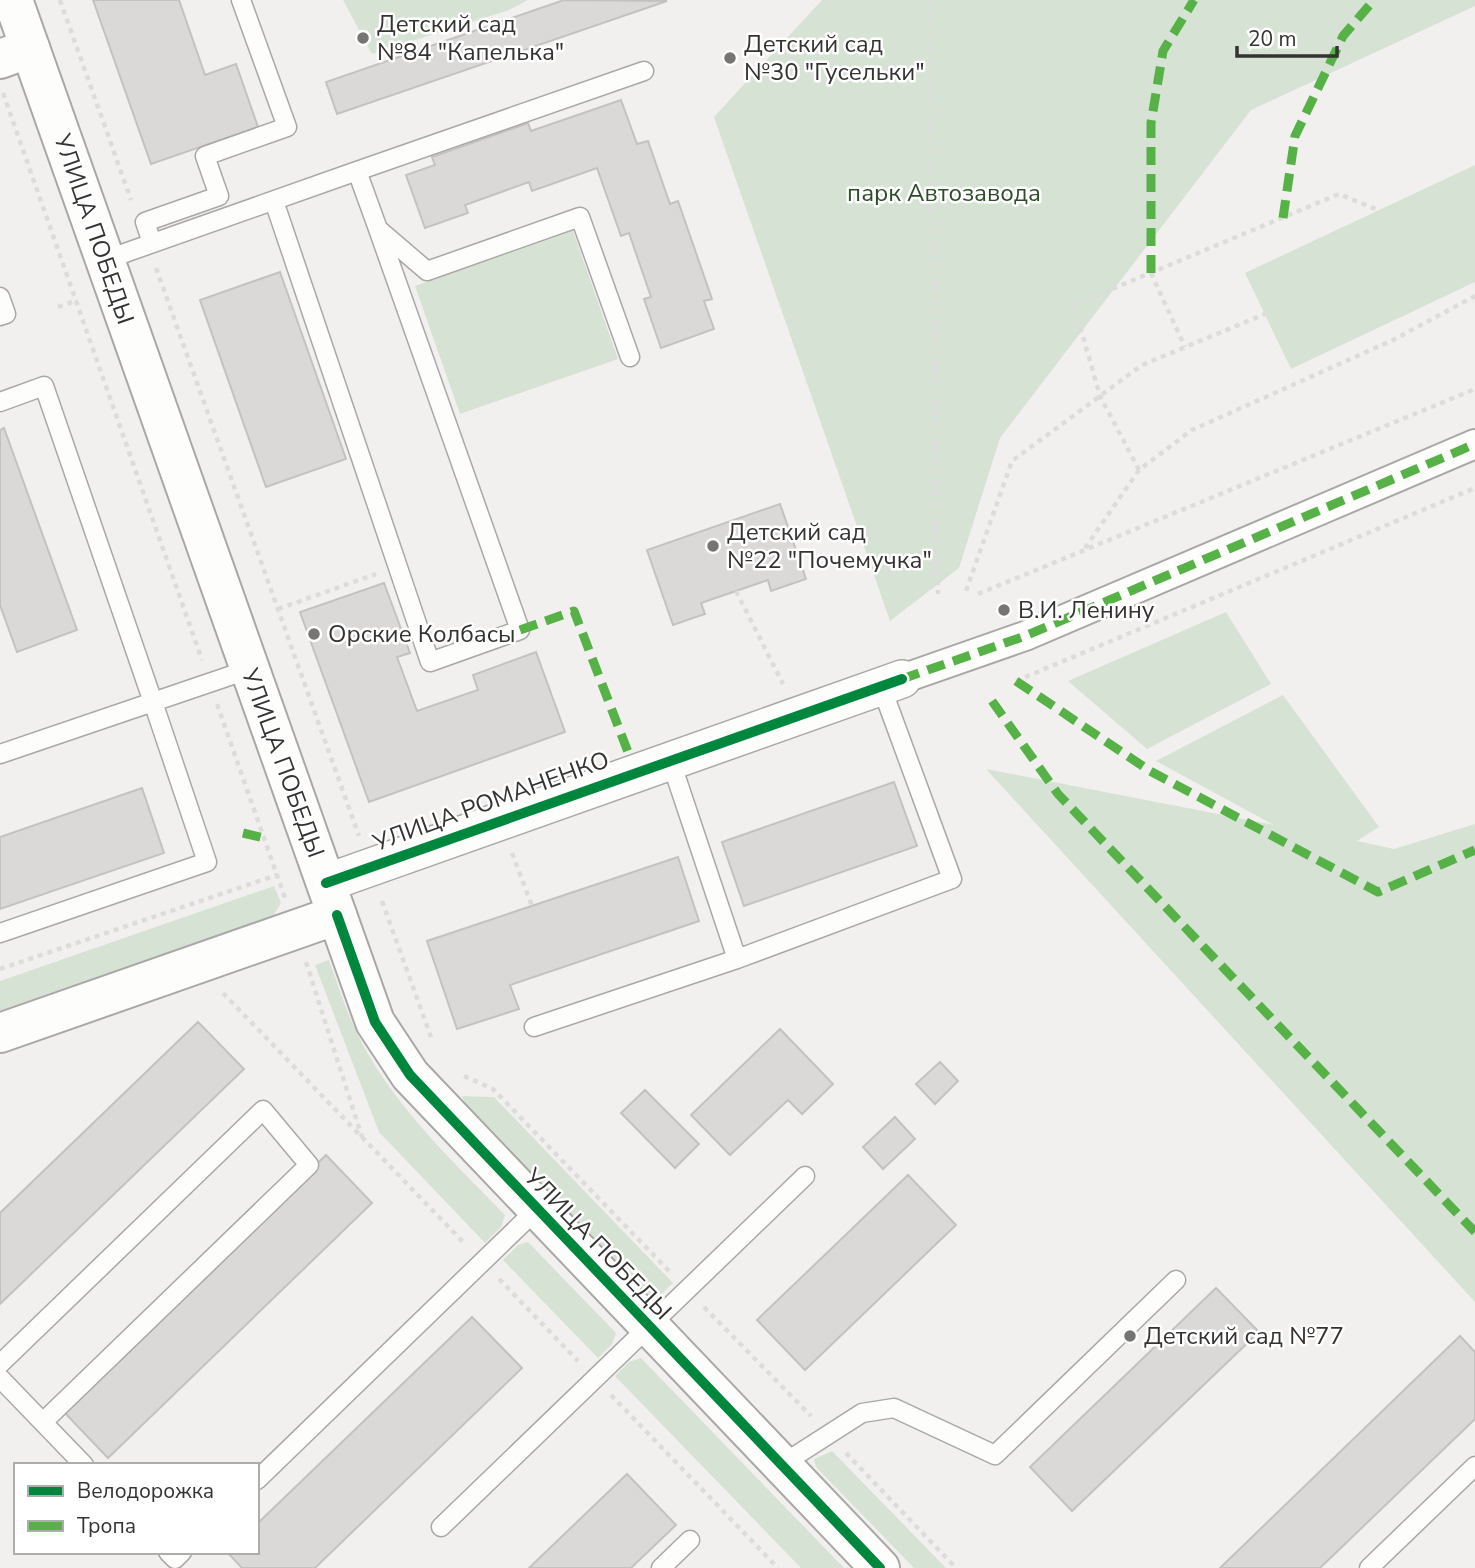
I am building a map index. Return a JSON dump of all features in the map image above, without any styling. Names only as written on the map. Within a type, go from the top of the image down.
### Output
[{"type":"main road","name":"УЛИЦА ПОБЕДЫ","points":[[13,0],[15,53],[105,260],[375,1022],[410,1075],[880,1568]]},
{"type":"main road","name":"УЛИЦА РОМАНЕНКО","points":[[0,1033],[295,930],[331,899]]},
{"type":"street","points":[[891,682],[1025,636],[1475,444]]},
{"type":"street","name":"УЛИЦА РОМАНЕНКО","points":[[331,899],[670,760],[891,682]]},
{"type":"lane","points":[[152,243],[145,222],[219,196],[205,156],[287,127],[241,0]]},
{"type":"lane","points":[[105,260],[644,71]]},
{"type":"lane","points":[[274,201],[430,662],[520,630],[357,171]]},
{"type":"lane","points":[[378,229],[427,271],[580,216],[629,357]]},
{"type":"lane","points":[[0,297],[6,314],[0,316]]},
{"type":"lane","points":[[0,402],[44,386],[207,862],[0,933]]},
{"type":"lane","points":[[0,754],[250,669]]},
{"type":"lane","points":[[534,1027],[737,959],[952,879],[891,682]]},
{"type":"lane","points":[[670,760],[737,959]]},
{"type":"lane","points":[[0,1364],[263,1110],[309,1165],[43,1422]]},
{"type":"lane","points":[[441,1527],[805,1176]]},
{"type":"lane","points":[[259,1477],[536,1210]]},
{"type":"lane","points":[[781,1465],[862,1413],[894,1408],[995,1455],[1176,1280]]},
{"type":"lane","points":[[0,1378],[82,1463]]},
{"type":"lane","points":[[1369,1568],[1475,1466]]},
{"type":"lane","points":[[661,1568],[690,1540]]},
{"type":"path","points":[[931,0],[938,594]]},
{"type":"path","points":[[0,86],[277,875],[362,1137]]},
{"type":"path","points":[[1139,470],[1100,396],[1074,305],[1339,194],[1378,210]]},
{"type":"path","points":[[1151,273],[1185,347]]},
{"type":"path","points":[[1085,548],[1139,470],[1192,430],[1393,340],[1475,296]]},
{"type":"path","points":[[58,307],[77,300]]},
{"type":"path","points":[[966,591],[1012,461],[1142,365],[1265,314]]},
{"type":"path","points":[[978,594],[1475,389]]},
{"type":"path","points":[[1016,681],[1475,488]]},
{"type":"path","points":[[278,610],[397,566]]},
{"type":"path","points":[[736,591],[788,695]]},
{"type":"path","points":[[512,854],[532,906]]},
{"type":"path","points":[[0,969],[277,875]]},
{"type":"green space","points":[[343,0],[528,0],[509,10],[372,54]]},
{"type":"green space","name":"парк Автозавода","points":[[822,0],[1475,0],[1475,6],[1251,110],[1000,438],[959,568],[890,621],[714,117]]},
{"type":"green space","points":[[1475,165],[1475,282],[1291,369],[1245,273]]},
{"type":"green space","points":[[573,231],[618,359],[460,414],[415,286]]},
{"type":"green space","points":[[1226,612],[1271,684],[1147,749],[1068,681]]},
{"type":"green space","points":[[1283,695],[1379,827],[1357,841],[1394,849],[1475,824],[1475,1302],[986,769],[1274,825],[1156,761]]},
{"type":"green space","points":[[274,886],[281,903],[273,916],[251,928],[0,1014],[0,981]]},
{"type":"green space","points":[[329,960],[352,1023],[386,1082],[423,1129],[505,1215],[501,1227],[485,1243],[379,1132],[315,965]]},
{"type":"green space","points":[[462,1096],[494,1097],[673,1283],[653,1302],[467,1109]]},
{"type":"green space","points":[[528,1242],[616,1333],[612,1344],[598,1358],[503,1260],[518,1245]]},
{"type":"green space","points":[[641,1358],[844,1568],[801,1568],[615,1376],[629,1362]]},
{"type":"green space","points":[[832,1451],[946,1568],[914,1568],[816,1467],[814,1459]]},
{"type":"building","points":[[93,0],[179,0],[205,75],[236,64],[258,127],[151,164]]},
{"type":"building","points":[[564,0],[667,1],[337,114],[326,82]]},
{"type":"building","points":[[621,100],[637,144],[648,141],[670,204],[678,201],[712,299],[704,301],[714,329],[661,348],[644,299],[651,297],[629,233],[621,236],[597,168],[532,191],[529,182],[465,205],[468,213],[425,228],[406,175],[435,165],[432,157],[528,123],[531,131]]},
{"type":"building","points":[[280,272],[346,459],[266,487],[200,300]]},
{"type":"building","points":[[4,428],[77,630],[17,652],[0,605],[0,430]]},
{"type":"building","points":[[780,504],[806,579],[771,591],[768,580],[701,603],[705,614],[673,625],[647,550]]},
{"type":"building","points":[[384,583],[410,653],[397,657],[417,711],[478,690],[473,675],[536,652],[565,732],[369,802],[300,612]]},
{"type":"building","points":[[894,782],[917,846],[744,906],[722,842]]},
{"type":"building","points":[[142,788],[164,853],[0,909],[0,837]]},
{"type":"building","points":[[678,857],[699,921],[510,985],[519,1009],[457,1029],[427,941]]},
{"type":"building","points":[[198,1022],[244,1069],[0,1304],[0,1213]]},
{"type":"building","points":[[780,1029],[833,1084],[802,1114],[788,1100],[730,1155],[691,1115]]},
{"type":"building","points":[[940,1062],[958,1081],[935,1104],[916,1084]]},
{"type":"building","points":[[645,1090],[699,1144],[675,1168],[621,1113]]},
{"type":"building","points":[[895,1117],[915,1139],[883,1169],[863,1147]]},
{"type":"building","points":[[326,1155],[372,1203],[108,1458],[62,1410]]},
{"type":"building","points":[[908,1175],[956,1225],[805,1370],[757,1320]]},
{"type":"building","points":[[1216,1288],[1259,1332],[1072,1511],[1030,1467]]},
{"type":"building","points":[[472,1317],[522,1368],[315,1568],[242,1568],[229,1554],[259,1554],[259,1522]]},
{"type":"building","points":[[1460,1336],[1475,1352],[1475,1419],[1320,1568],[1220,1568]]},
{"type":"building","points":[[627,1474],[676,1525],[631,1568],[529,1568]]},
{"type":"marked path","points":[[1151,273],[1151,123],[1163,51],[1194,0]]},
{"type":"marked path","points":[[1283,218],[1295,136],[1343,36],[1374,0]]},
{"type":"marked path","points":[[902,679],[1025,636],[1475,444]]},
{"type":"marked path","points":[[520,630],[574,611],[628,752]]},
{"type":"marked path","points":[[1016,681],[1150,771],[1378,892],[1475,850]]},
{"type":"marked path","points":[[992,701],[1058,794],[1475,1232]]},
{"type":"marked path","points":[[243,833],[264,838]]},
{"type":"cycle path","points":[[326,883],[902,679]]},
{"type":"cycle path","points":[[337,915],[375,1022],[410,1075],[880,1568]]},
{"type":"place","name":"Детский сад №84 \"Капелька\"","points":[[363,38]]},
{"type":"place","name":"Детский сад №30 \"Гусельки\"","points":[[730,58]]},
{"type":"place","name":"Детский сад №22 \"Почемучка\"","points":[[713,546]]},
{"type":"place","name":"В.И. Ленину","points":[[1004,610]]},
{"type":"place","name":"Орские Колбасы","points":[[314,634]]},
{"type":"place","name":"Детский сад №77","points":[[1130,1336]]}]
